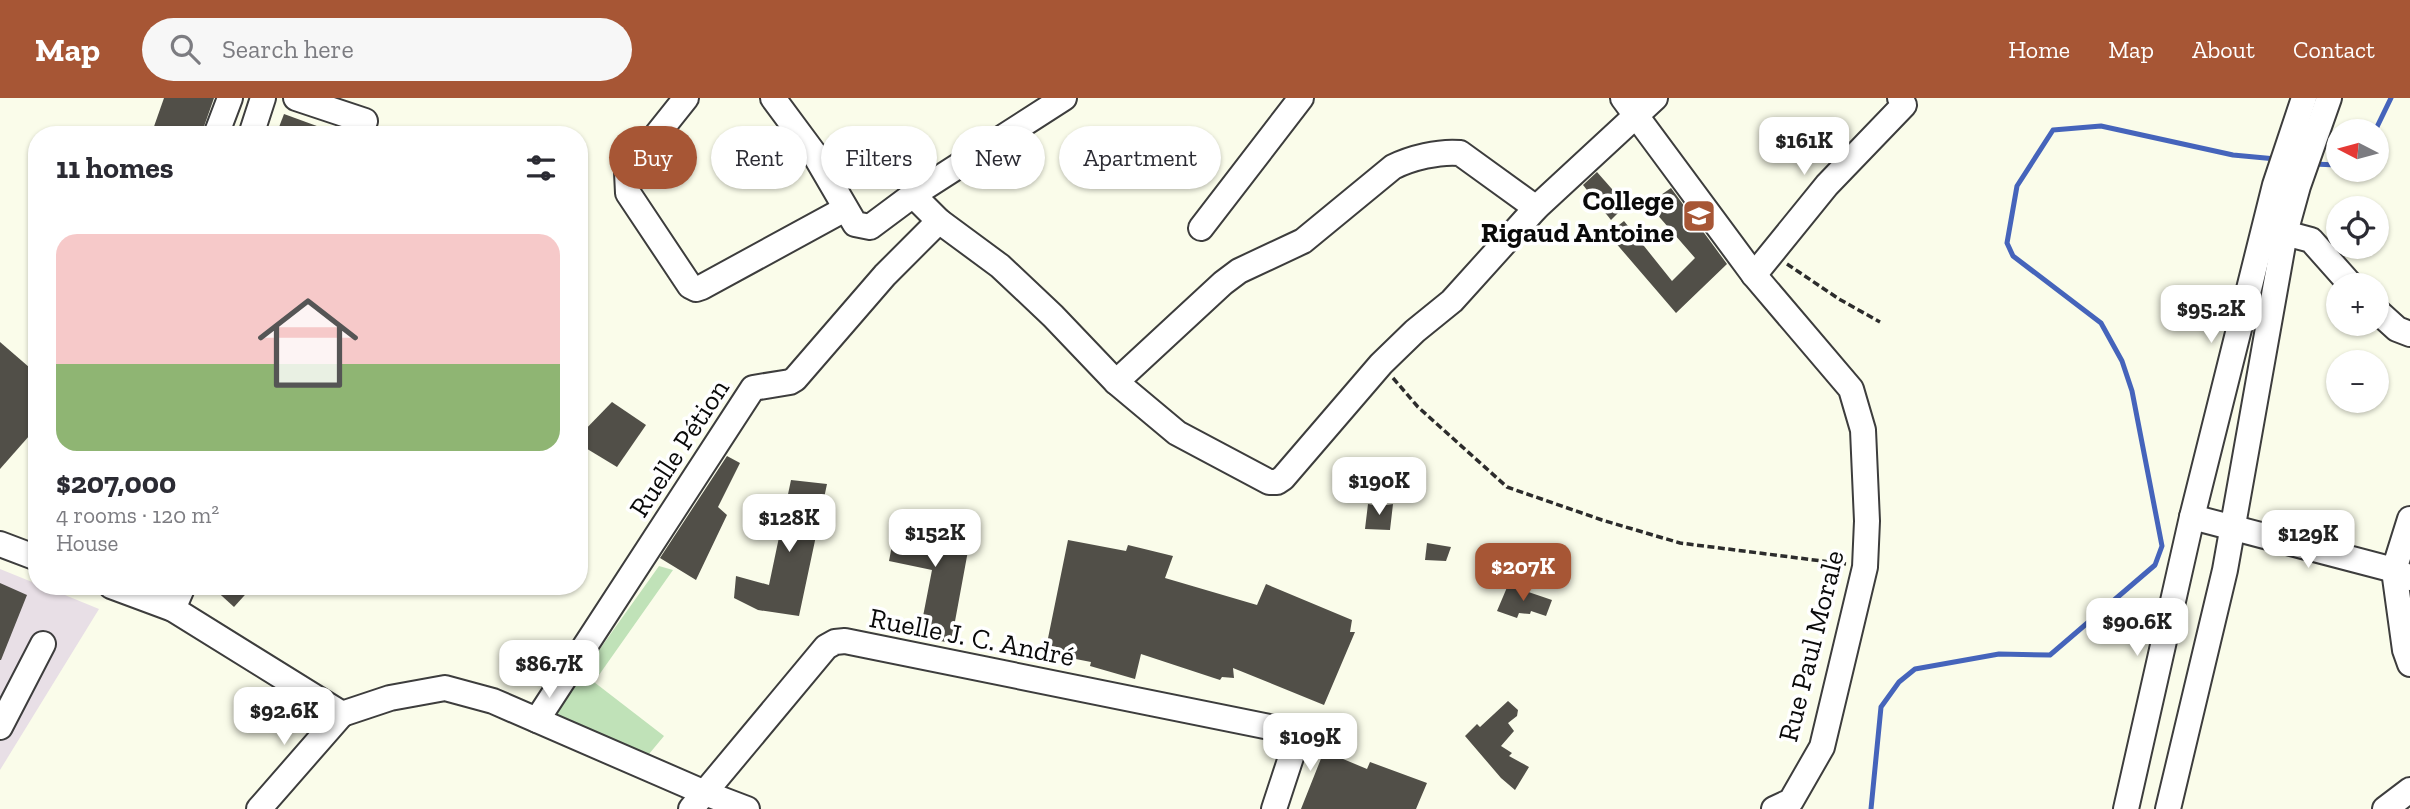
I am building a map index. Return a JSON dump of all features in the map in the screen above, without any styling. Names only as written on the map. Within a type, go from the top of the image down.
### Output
[{"type":"street","points":[[219,126],[230,98]]},
{"type":"street","points":[[254,126],[263,98]]},
{"type":"street","points":[[296,98],[366,118]]},
{"type":"street","points":[[686,98],[627,172],[625,181],[628,193],[690,286],[696,289],[702,287],[845,209]]},
{"type":"street","points":[[773,98],[813,152],[855,224],[870,227],[1035,105],[1064,98]]},
{"type":"street","points":[[1201,228],[1301,98]]},
{"type":"street","points":[[2302,139],[2304,98]]},
{"type":"street","points":[[2126,809],[2163,615],[2286,185],[2302,139],[2329,98]]},
{"type":"street","points":[[1754,275],[1827,185],[1905,100]]},
{"type":"street","points":[[913,195],[939,221],[1000,266],[1054,316],[1116,382],[1177,433],[1269,482],[1277,482],[1381,364],[1415,331],[1452,301],[1536,208],[1638,104]]},
{"type":"street","name":"Rue Paul Morale","points":[[1638,104],[1754,275],[1851,389],[1863,430],[1867,521],[1865,567],[1822,747],[1791,801],[1774,809]]},
{"type":"street","points":[[1116,382],[1223,282],[1239,271],[1303,241],[1401,163],[1449,152],[1460,153],[1536,208]]},
{"type":"street","points":[[2168,809],[2233,527],[2285,233],[2286,185]]},
{"type":"street","name":"Ruelle Pétion","points":[[537,720],[753,387],[795,379],[885,275],[939,221]]},
{"type":"street","points":[[2285,233],[2311,240],[2340,273]]},
{"type":"street","points":[[2389,322],[2397,329],[2410,334]]},
{"type":"street","points":[[2192,517],[2402,574]]},
{"type":"street","points":[[2410,519],[2402,574],[2405,650],[2410,664]]},
{"type":"street","points":[[0,544],[28,555]]},
{"type":"street","points":[[135,595],[173,609],[342,714]]},
{"type":"street","points":[[173,609],[179,595]]},
{"type":"street","name":"Ruelle J. C. André","points":[[698,801],[826,647],[845,641],[1284,730],[1292,737],[1295,745],[1274,809]]},
{"type":"street","points":[[0,727],[43,644]]},
{"type":"street","points":[[259,809],[342,714],[390,698],[445,688],[493,701],[537,720],[698,801],[747,809]]},
{"type":"street","points":[[2385,809],[2410,790]]},
{"type":"path","points":[[1771,253],[1839,299],[1880,322]]},
{"type":"path","points":[[1381,364],[1418,407],[1507,487],[1592,517],[1680,543],[1865,567]]},
{"type":"shaded area","points":[[0,569],[28,580],[28,595],[65,595],[99,609],[0,770]]},
{"type":"green space","points":[[659,566],[673,570],[594,682],[664,736],[644,760],[550,719]]},
{"type":"building","points":[[164,98],[214,98],[204,126],[154,126]]},
{"type":"building","points":[[284,114],[317,126],[279,126]]},
{"type":"building","points":[[1597,172],[1626,205],[1611,220],[1583,185]]},
{"type":"building","points":[[1671,188],[1727,264],[1676,313],[1608,234],[1624,221],[1672,281],[1695,258],[1648,204]]},
{"type":"building","points":[[0,342],[28,366],[28,437],[0,469]]},
{"type":"building","points":[[612,402],[646,425],[617,467],[588,449],[588,427]]},
{"type":"building","points":[[727,456],[740,463],[718,507],[727,515],[696,580],[660,558]]},
{"type":"building","points":[[791,480],[827,484],[799,616],[758,610],[734,598],[736,576],[769,585]]},
{"type":"building","points":[[1368,504],[1393,504],[1390,530],[1365,529]]},
{"type":"building","points":[[898,514],[972,529],[951,643],[919,637],[932,570],[889,561]]},
{"type":"building","points":[[1068,540],[1126,551],[1128,545],[1173,556],[1165,578],[1257,605],[1266,584],[1352,620],[1350,632],[1355,632],[1324,705],[1233,668],[1234,678],[1222,677],[1220,680],[1141,654],[1135,679],[1090,666],[1091,662],[1045,653]]},
{"type":"building","points":[[1427,543],[1451,547],[1446,561],[1425,560]]},
{"type":"building","points":[[0,583],[27,595],[1,660],[0,660]]},
{"type":"building","points":[[1508,585],[1552,600],[1546,616],[1531,611],[1530,614],[1519,613],[1517,618],[1497,611]]},
{"type":"building","points":[[221,595],[245,595],[234,607]]},
{"type":"building","points":[[1508,701],[1518,710],[1517,716],[1508,723],[1514,731],[1501,746],[1512,753],[1509,756],[1529,767],[1515,790],[1501,778],[1465,736],[1477,724],[1480,727]]},
{"type":"building","points":[[1324,751],[1367,769],[1370,762],[1427,783],[1416,809],[1301,809]]},
{"type":"waterway","points":[[2381,119],[2391,98]]},
{"type":"waterway","points":[[1871,809],[1881,707],[1899,682],[1915,669],[1999,654],[2050,655],[2155,565],[2162,546],[2132,391],[2122,361],[2101,323],[2013,256],[2007,243],[2017,186],[2053,130],[2101,126],[2233,155],[2276,159]]},
{"type":"waterway","points":[[2313,164],[2326,165]]},
{"type":"place","name":"College Rigaud Antoine","points":[[1699,216]]}]
